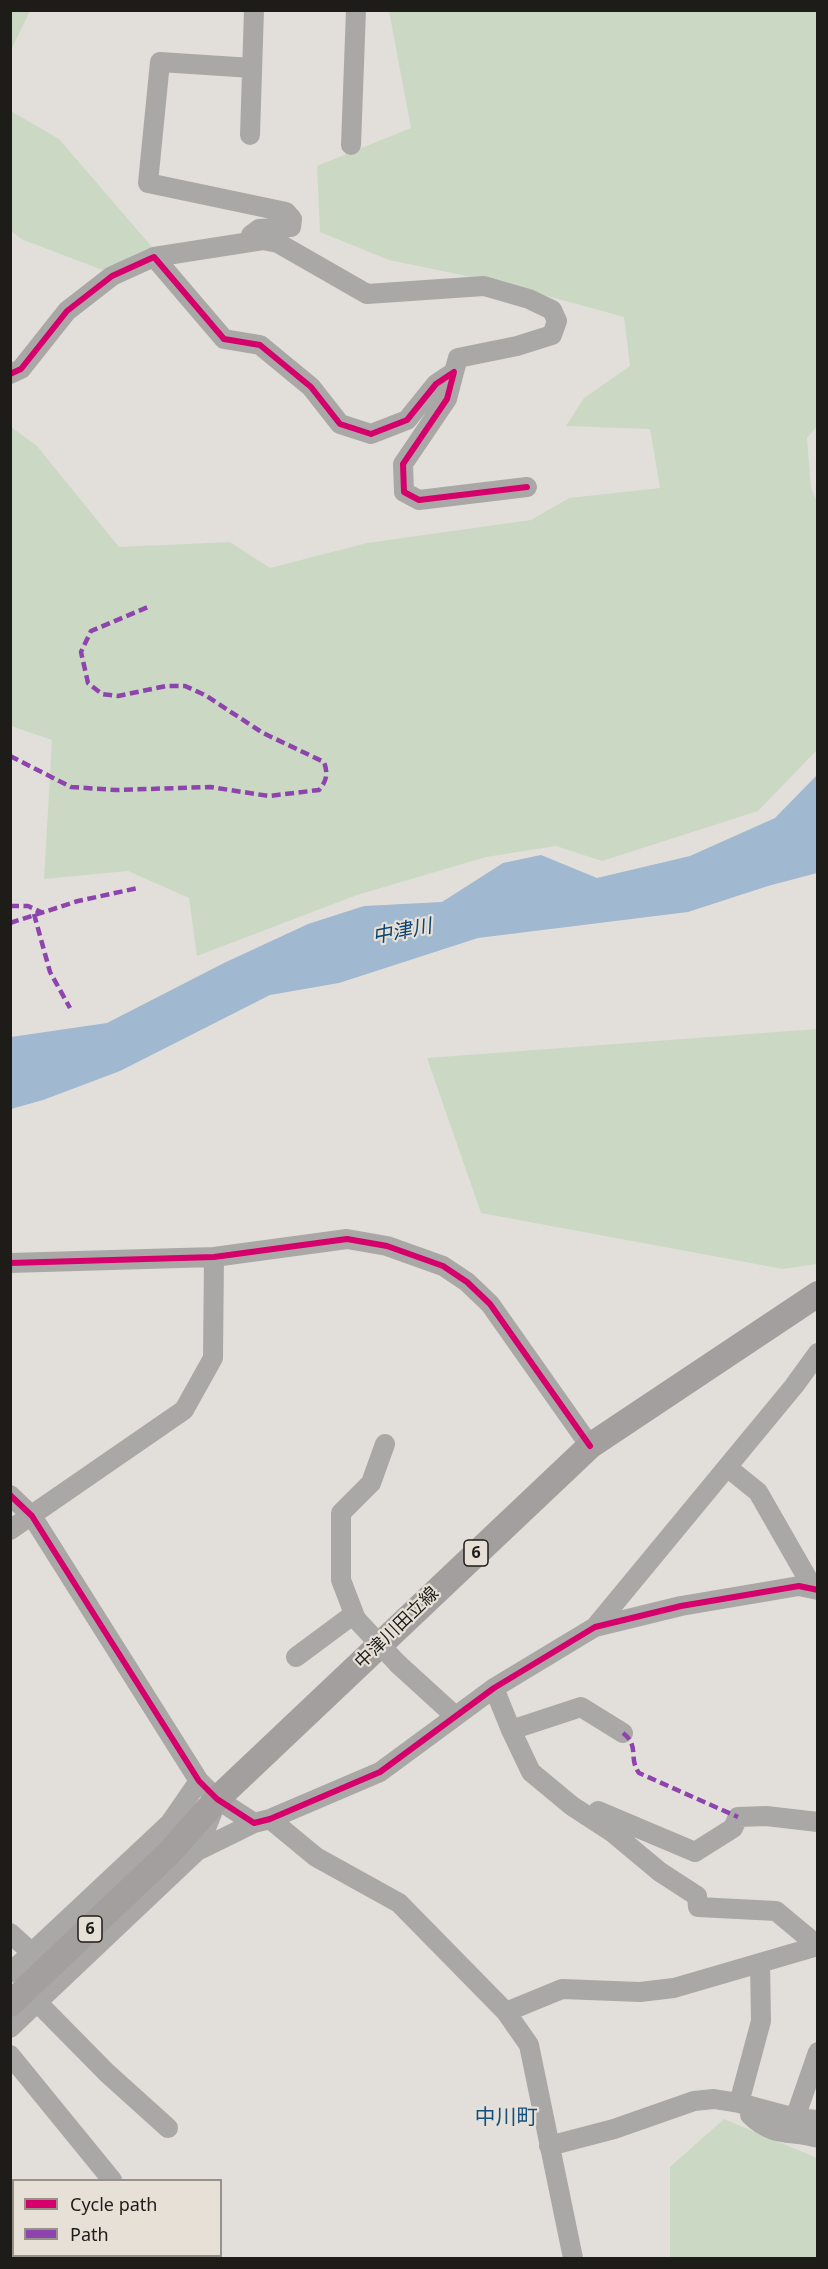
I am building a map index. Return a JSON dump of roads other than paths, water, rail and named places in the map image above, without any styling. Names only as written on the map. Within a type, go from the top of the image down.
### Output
[{"type":"main road","name":"中津川田立線","points":[[10,2004],[169,1853],[217,1800],[590,1446],[818,1293]]},
{"type":"street","points":[[250,135],[254,10]]},
{"type":"street","points":[[351,145],[356,10]]},
{"type":"street","points":[[240,243],[259,229],[291,227],[292,219],[286,212],[148,183],[160,62],[252,68]]},
{"type":"street","points":[[10,374],[21,369],[67,310],[112,276],[153,257],[263,240],[278,243],[367,294],[484,286],[529,299],[552,310],[557,321],[552,335],[517,346],[458,358],[447,399],[403,464],[404,492],[419,500],[527,487]]},
{"type":"street","points":[[153,257],[224,339],[260,345],[310,387],[340,424],[371,434],[407,420],[436,384],[454,372]]},
{"type":"street","points":[[10,1263],[214,1257],[347,1239],[387,1246],[443,1266],[467,1282],[489,1304],[590,1446]]},
{"type":"street","points":[[10,1530],[184,1410],[213,1358],[214,1257]]},
{"type":"street","points":[[594,1627],[794,1386],[818,1353]]},
{"type":"street","points":[[385,1444],[372,1483],[341,1513],[341,1580],[355,1617],[398,1665],[454,1715]]},
{"type":"street","points":[[727,1467],[758,1492],[815,1589]]},
{"type":"street","points":[[10,1495],[32,1516],[199,1780],[217,1800],[262,1821],[316,1857],[399,1903],[506,2012],[529,2045],[573,2259]]},
{"type":"street","points":[[10,2028],[197,1851],[380,1772],[454,1715],[594,1627],[691,1605],[799,1586],[815,1589]]},
{"type":"street","points":[[296,1657],[355,1617]]},
{"type":"street","points":[[494,1688],[531,1772],[572,1806],[612,1832],[660,1872],[697,1896],[698,1907],[776,1911],[818,1946]]},
{"type":"street","points":[[511,1730],[580,1707],[624,1732]]},
{"type":"street","points":[[10,1972],[170,1823],[199,1780]]},
{"type":"street","points":[[197,1851],[217,1800]]},
{"type":"street","points":[[572,1806],[587,1807],[695,1852],[733,1828],[738,1817],[766,1816],[818,1822]]},
{"type":"street","points":[[10,1933],[32,1953]]},
{"type":"street","points":[[506,2012],[562,1989],[640,1992],[674,1988],[818,1946]]},
{"type":"street","points":[[760,1963],[761,2021],[744,2105],[762,2127],[781,2133],[818,2138]]},
{"type":"street","points":[[36,2001],[107,2073],[168,2128]]},
{"type":"street","points":[[795,2118],[818,2052]]},
{"type":"street","points":[[10,2055],[110,2179]]},
{"type":"street","points":[[549,2146],[614,2129],[694,2101],[714,2099],[795,2118],[818,2120]]},
{"type":"water","name":"中津川","points":[[817,775],[817,873],[688,912],[478,938],[339,983],[270,995],[120,1071],[43,1100],[11,1109],[11,1037],[107,1023],[224,963],[308,924],[364,906],[442,902],[503,863],[541,855],[597,878],[690,856],[775,818]]},
{"type":"district","name":"中川町","points":[[506,2118]]}]
